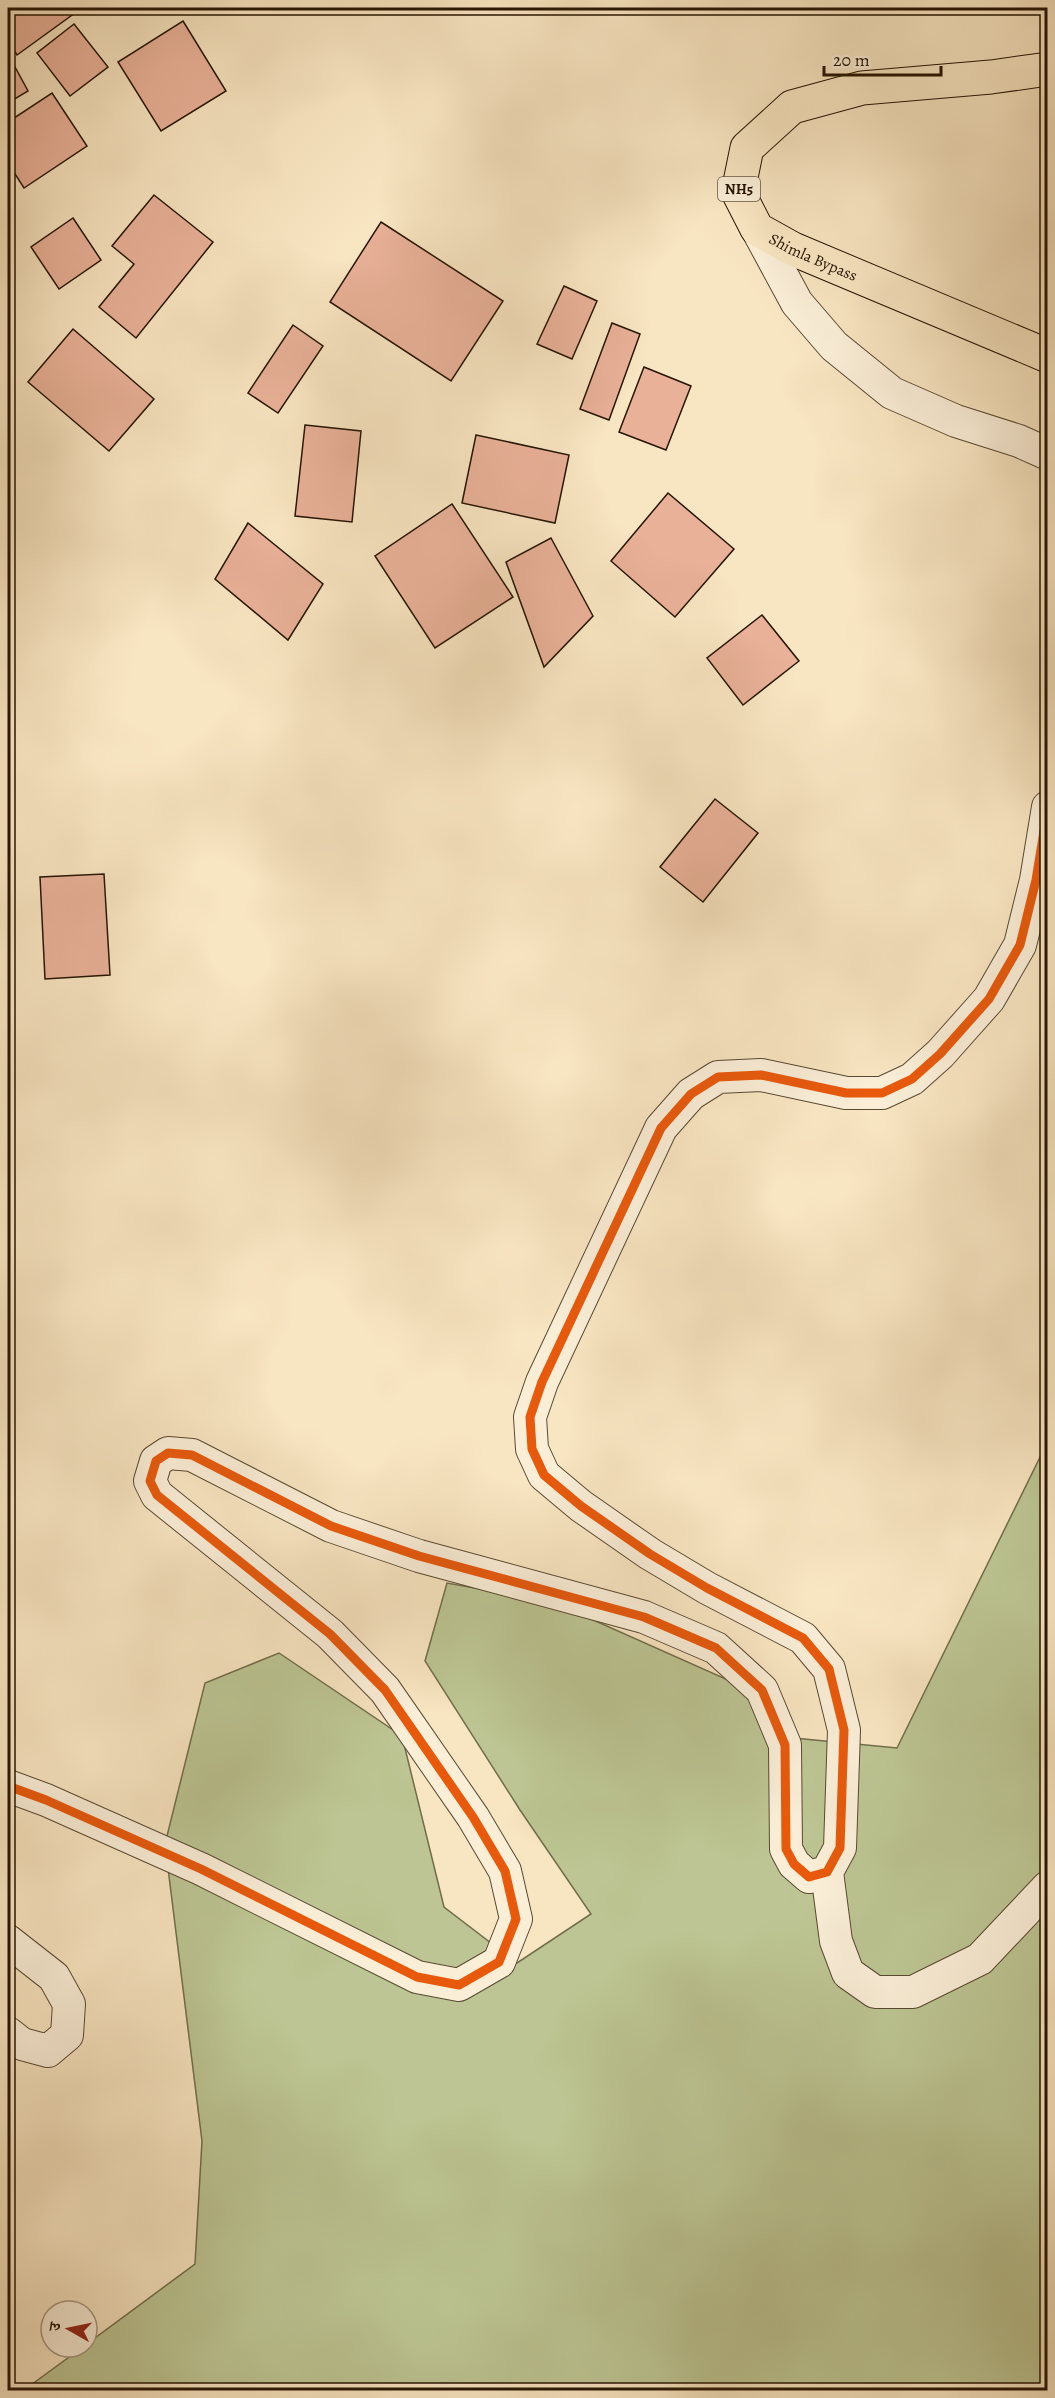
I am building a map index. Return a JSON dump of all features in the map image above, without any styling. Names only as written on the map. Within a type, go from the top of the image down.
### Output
[{"type":"highway","name":"Shimla Bypass","points":[[1047,69],[991,77],[862,88],[792,107],[747,148],[738,192],[757,229],[793,249],[1047,356]]},
{"type":"street","points":[[757,229],[797,303],[834,346],[892,393],[956,421],[1019,441],[1047,454]]},
{"type":"street","points":[[1047,807],[1036,880],[1020,945],[989,999],[940,1054],[912,1079],[882,1093],[846,1093],[761,1075],[718,1077],[691,1094],[662,1128],[542,1382],[530,1417],[532,1449],[544,1475],[581,1506],[650,1554],[708,1588],[804,1638],[829,1669],[844,1730],[840,1848],[827,1872],[836,1941],[848,1973],[875,1992],[914,1992],[981,1959],[1047,1887]]},
{"type":"street","points":[[8,1786],[46,1800],[201,1869],[417,1977],[459,1985],[499,1962],[516,1919],[505,1871],[473,1817],[385,1690],[330,1634],[157,1495],[150,1481],[156,1461],[168,1453],[192,1455],[331,1526],[419,1556],[644,1617],[716,1648],[762,1690],[785,1745],[786,1849],[794,1864],[809,1877],[827,1872]]},
{"type":"street","points":[[8,1941],[54,1977],[69,2004],[67,2035],[48,2051],[22,2044],[8,2033]]},
{"type":"green space","points":[[1047,1443],[1047,2390],[24,2390],[67,2359],[99,2359],[99,2335],[195,2264],[202,2141],[165,1844],[205,1683],[279,1653],[402,1736],[444,1907],[517,1963],[591,1914],[520,1810],[425,1661],[447,1583],[553,1602],[755,1692],[794,1738],[897,1748]]},
{"type":"building","points":[[8,8],[78,8],[79,10],[17,55],[8,41]]},
{"type":"building","points":[[374,8],[465,8],[465,13],[374,14]]},
{"type":"building","points":[[183,21],[226,91],[161,131],[118,62]]},
{"type":"building","points":[[74,24],[108,67],[70,96],[37,53]]},
{"type":"building","points":[[8,54],[28,91],[8,103]]},
{"type":"building","points":[[52,93],[87,146],[24,188],[8,163],[8,122]]},
{"type":"building","points":[[154,195],[213,242],[136,338],[99,307],[134,264],[112,246]]},
{"type":"building","points":[[73,218],[101,260],[59,289],[31,247]]},
{"type":"building","points":[[381,222],[503,301],[451,381],[330,302]]},
{"type":"building","points":[[564,286],[597,301],[572,359],[537,344]]},
{"type":"building","points":[[612,323],[640,334],[609,420],[580,409]]},
{"type":"building","points":[[293,325],[323,346],[278,413],[248,393]]},
{"type":"building","points":[[73,329],[154,399],[109,451],[28,382]]},
{"type":"building","points":[[644,367],[691,386],[666,450],[619,432]]},
{"type":"building","points":[[305,425],[361,431],[352,522],[295,516]]},
{"type":"building","points":[[476,435],[569,455],[555,523],[462,503]]},
{"type":"building","points":[[668,493],[734,549],[675,617],[611,561]]},
{"type":"building","points":[[452,504],[513,597],[435,648],[375,556]]},
{"type":"building","points":[[248,523],[323,584],[288,640],[215,579]]},
{"type":"building","points":[[551,538],[593,616],[544,667],[506,562]]},
{"type":"building","points":[[762,615],[799,661],[743,705],[707,658]]},
{"type":"building","points":[[715,799],[758,833],[703,902],[660,867]]},
{"type":"building","points":[[104,874],[110,975],[45,979],[40,877]]},
{"type":"cycle path","points":[[8,1786],[46,1800],[201,1869],[417,1977],[459,1985],[499,1962],[516,1919],[505,1871],[473,1817],[385,1690],[330,1634],[157,1495],[150,1481],[156,1461],[168,1453],[192,1455],[331,1526],[419,1556],[644,1617],[716,1648],[762,1690],[785,1745],[786,1849],[794,1864],[809,1877],[827,1872],[840,1848],[844,1730],[829,1669],[803,1638],[707,1588],[650,1554],[581,1506],[544,1475],[532,1449],[530,1417],[542,1382],[661,1128],[691,1094],[718,1077],[761,1075],[846,1093],[882,1093],[912,1079],[940,1054],[989,999],[1020,945],[1036,880],[1048,807]]}]
